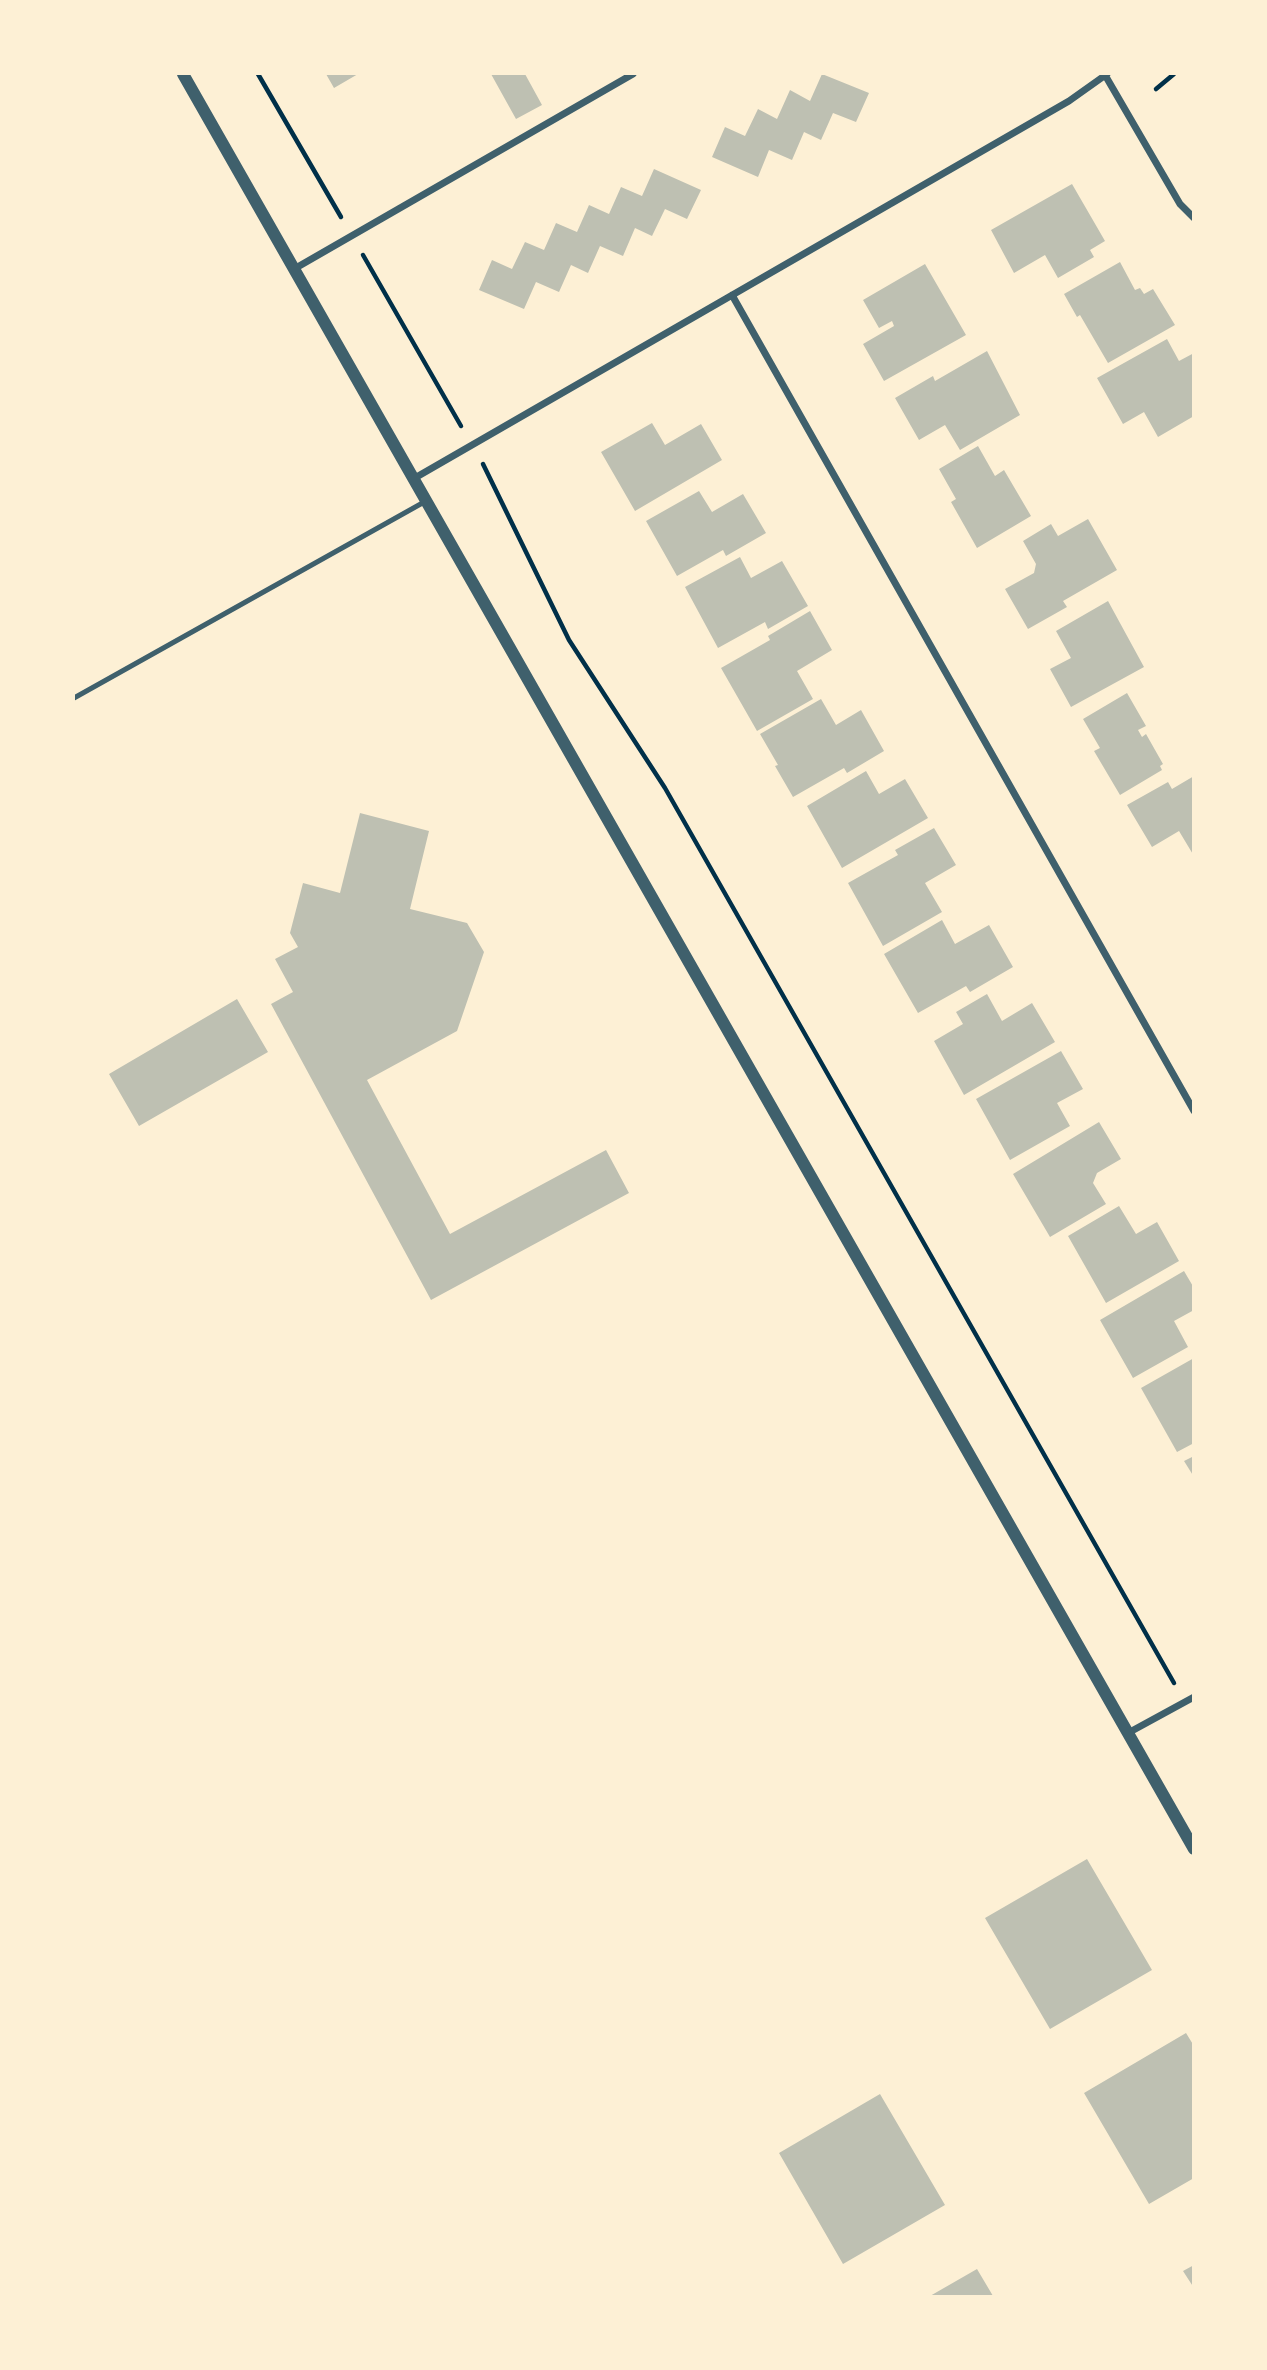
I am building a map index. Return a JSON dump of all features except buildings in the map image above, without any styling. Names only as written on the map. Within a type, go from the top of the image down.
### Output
[{"type":"street","points":[[183,74],[1194,1849]]},
{"type":"street","points":[[294,269],[633,74]]},
{"type":"street","points":[[413,479],[1069,101],[1106,74],[1180,204],[1194,218]]},
{"type":"street","points":[[732,295],[1194,1111]]},
{"type":"street","points":[[1128,1733],[1194,1696]]},
{"type":"lane","points":[[74,698],[425,501]]},
{"type":"path","points":[[258,74],[498,490],[569,640],[665,788],[1185,1702]]},
{"type":"path","points":[[1156,89],[1174,74]]}]
